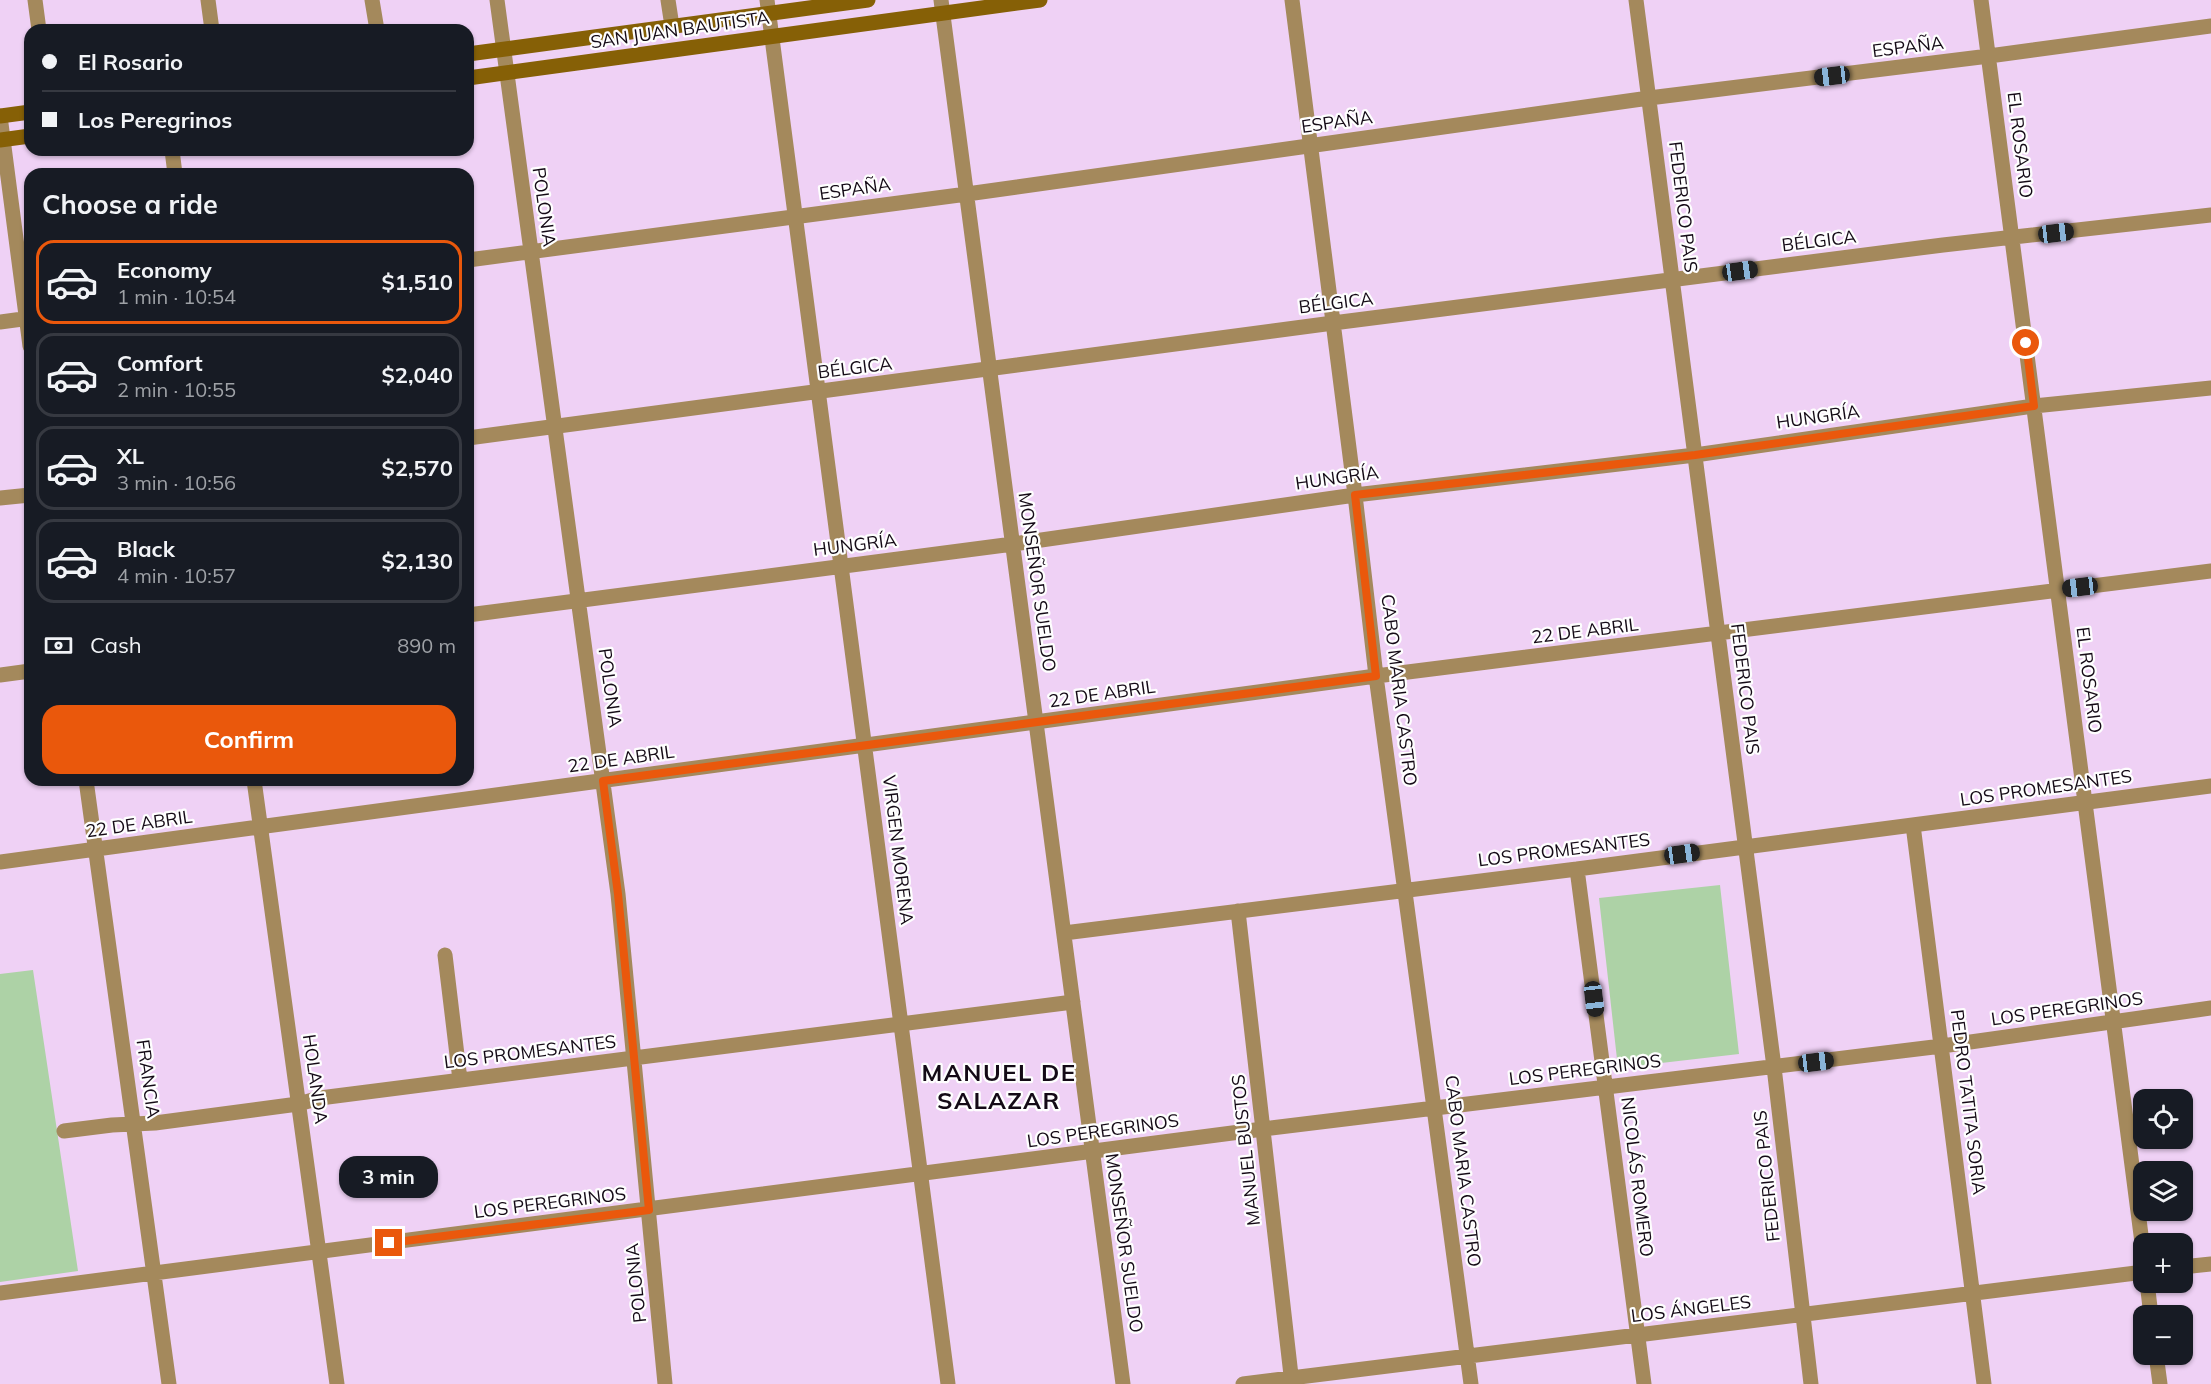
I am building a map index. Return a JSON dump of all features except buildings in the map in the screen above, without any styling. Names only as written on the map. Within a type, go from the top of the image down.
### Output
[{"type":"street","points":[[35,0],[38,24]]},
{"type":"street","points":[[208,0],[211,24]]},
{"type":"street","points":[[372,0],[376,24]]},
{"type":"street","name":"POLONIA","points":[[497,0],[618,894],[665,1384]]},
{"type":"street","points":[[668,0],[672,26]]},
{"type":"street","name":"SAN JUAN BAUTISTA","points":[[474,53],[672,26],[768,7],[868,0]]},
{"type":"street","name":"SAN JUAN BAUTISTA","points":[[474,77],[772,37],[942,7],[1040,0]]},
{"type":"street","name":"CABO MARIA CASTRO","points":[[1292,0],[1334,323],[1376,676],[1436,1108],[1471,1384]]},
{"type":"street","name":"FEDERICO PAIS","points":[[1636,0],[1774,1067],[1811,1384]]},
{"type":"street","name":"EL ROSARIO","points":[[1981,0],[2141,1233]]},
{"type":"street","name":"VIRGEN MORENA","points":[[768,7],[948,1384]]},
{"type":"street","name":"MONSEÑOR SUELDO","points":[[942,7],[1123,1384]]},
{"type":"street","name":"ESPAÑA","points":[[474,259],[967,194],[1649,98],[2211,26]]},
{"type":"street","points":[[24,113],[0,116],[24,291]]},
{"type":"street","points":[[2,140],[24,137]]},
{"type":"street","name":"BÉLGICA","points":[[474,437],[1943,245],[2211,215]]},
{"type":"street","points":[[0,322],[24,319]]},
{"type":"street","name":"HUNGRÍA","points":[[474,614],[1013,544],[1355,495],[1695,455],[2034,406],[2211,388]]},
{"type":"street","points":[[0,498],[24,496]]},
{"type":"street","name":"22 DE ABRIL","points":[[0,862],[1376,676],[2211,571]]},
{"type":"street","points":[[0,675],[24,672]]},
{"type":"street","name":"FRANCIA","points":[[87,786],[169,1384]]},
{"type":"street","name":"HOLANDA","points":[[255,786],[337,1384]]},
{"type":"street","name":"LOS PROMESANTES","points":[[1064,933],[2211,786]]},
{"type":"street","name":"PEDRO TATITA SORIA","points":[[1913,825],[1984,1384]]},
{"type":"street","name":"NICOLÁS ROMERO","points":[[1577,869],[1644,1384]]},
{"type":"street","name":"MANUEL BUSTOS","points":[[1238,911],[1292,1381]]},
{"type":"street","points":[[445,955],[460,1080]]},
{"type":"street","name":"LOS PROMESANTES","points":[[64,1131],[155,1123],[298,1104],[320,1098],[1073,1002]]},
{"type":"street","name":"LOS PEREGRINOS","points":[[0,1293],[1093,1153],[1263,1129],[1942,1046],[2211,1008]]},
{"type":"street","points":[[2193,1266],[2211,1264]]},
{"type":"street","name":"LOS ÁNGELES","points":[[1243,1384],[1292,1381],[1467,1355],[2133,1273]]},
{"type":"street","points":[[2157,1365],[2160,1384]]},
{"type":"green space","points":[[1720,885],[1739,1054],[1618,1068],[1599,898]]},
{"type":"green space","points":[[33,970],[78,1271],[0,1282],[0,974]]},
{"type":"district","name":"MANUEL DE SALAZAR","points":[[999,1087]]},
{"type":"route","points":[[389,1243],[649,1210],[618,894],[603,781],[1376,676],[1355,495],[1695,455],[2034,406],[2026,343]]}]
